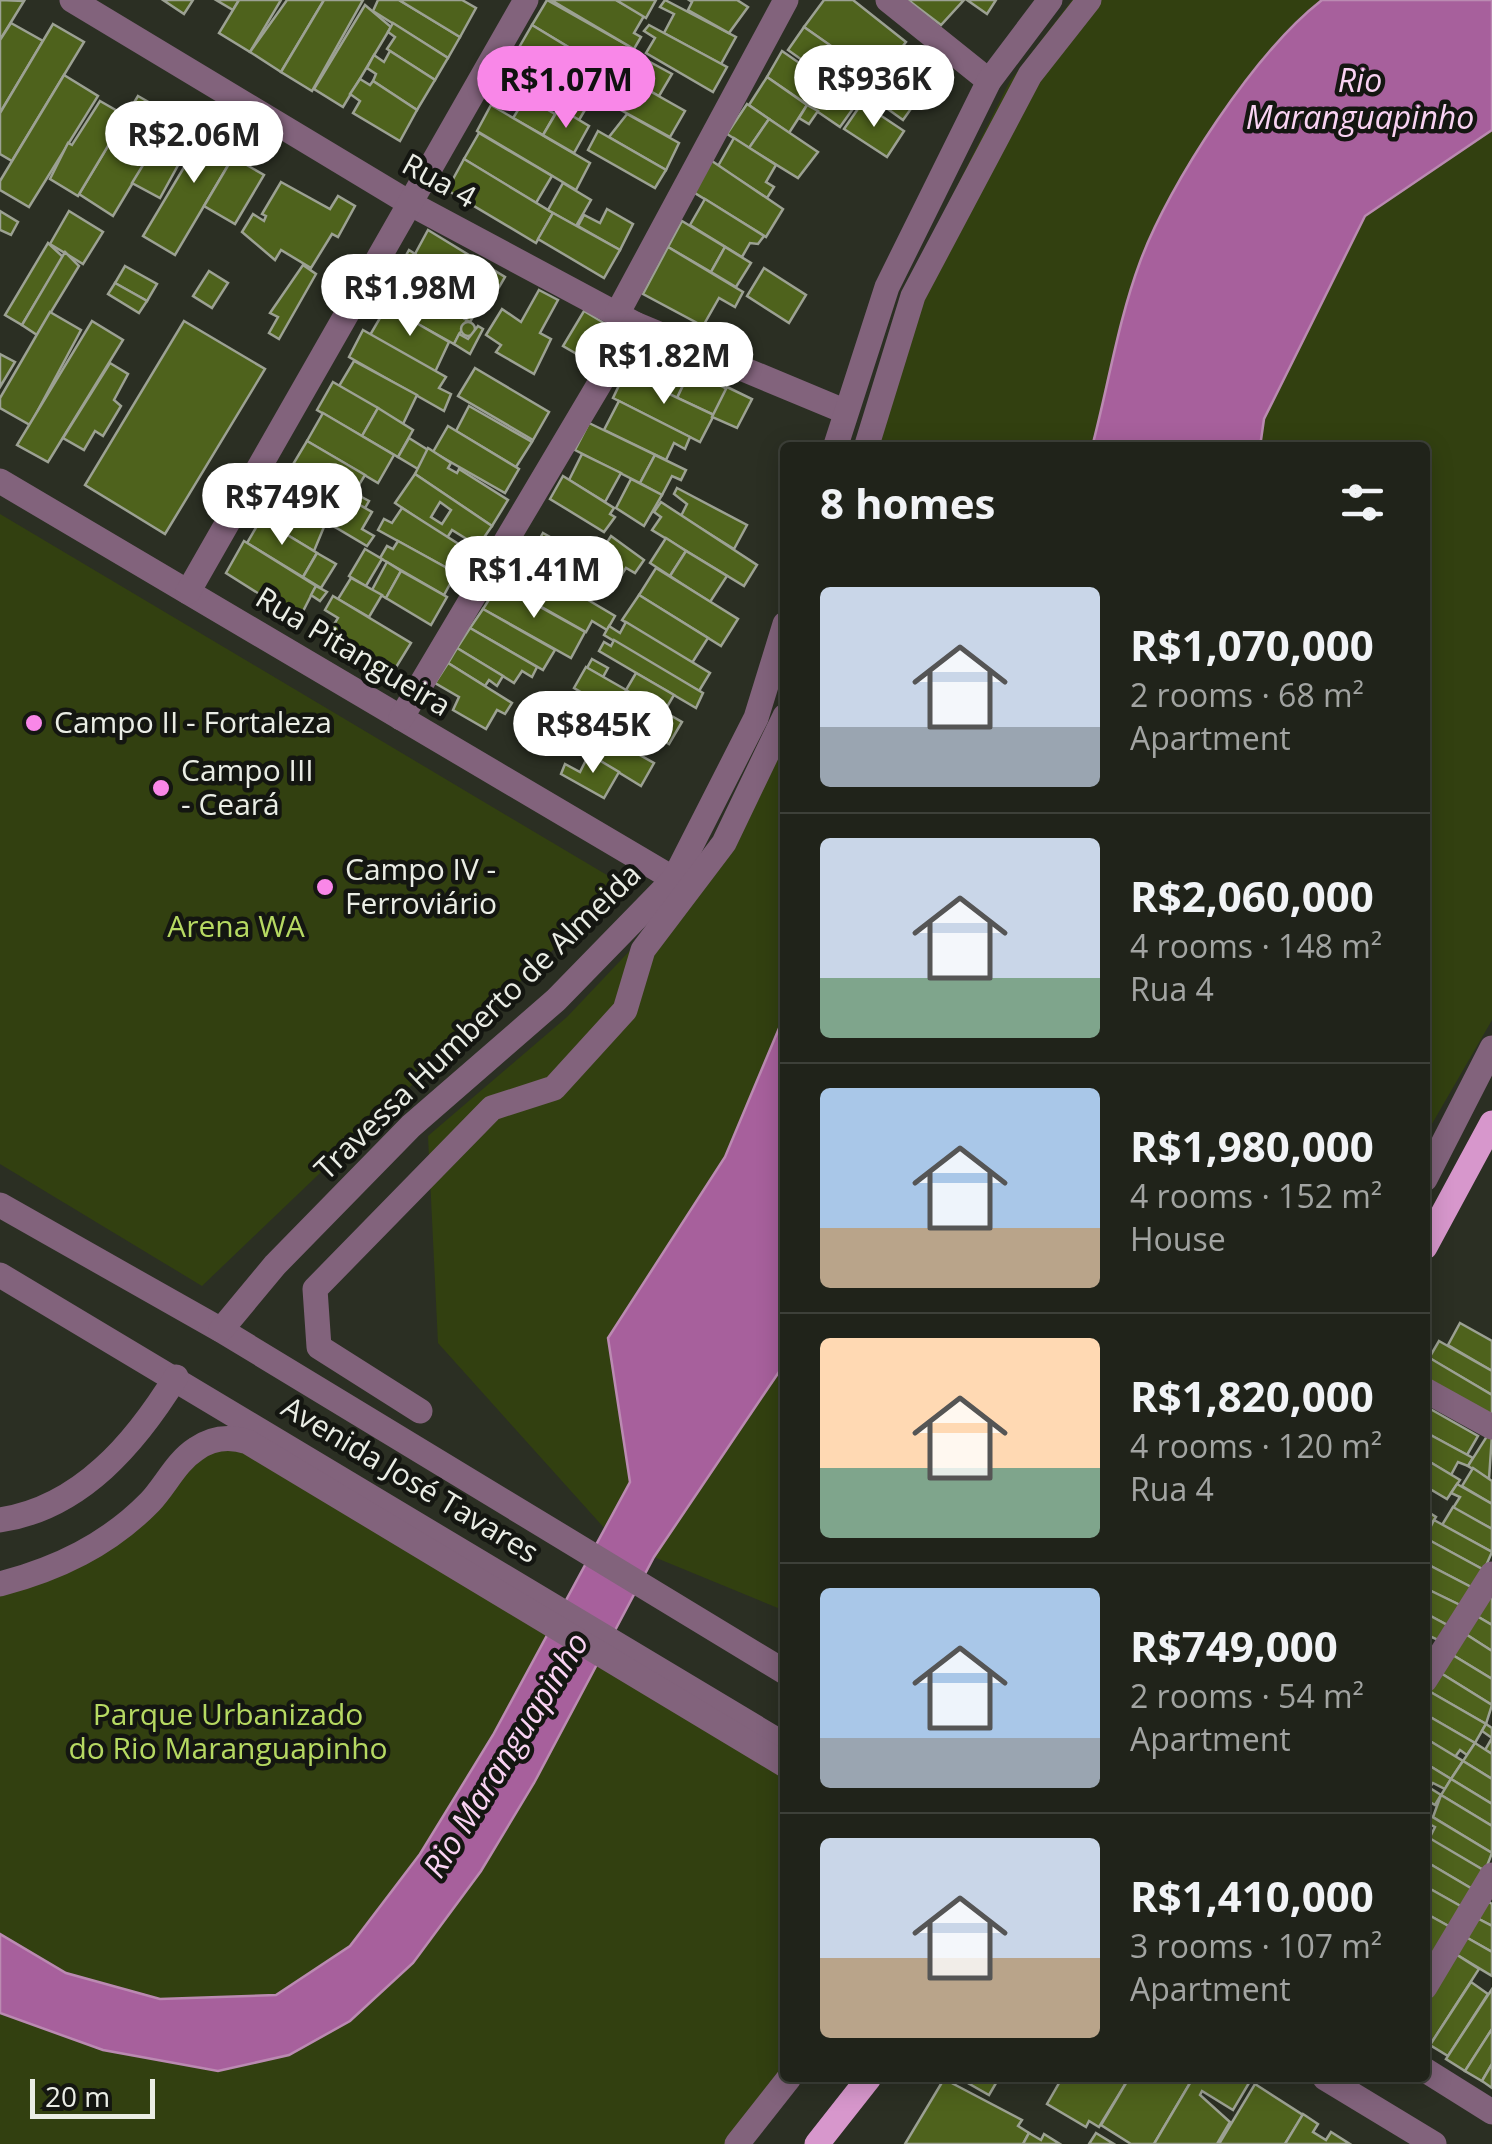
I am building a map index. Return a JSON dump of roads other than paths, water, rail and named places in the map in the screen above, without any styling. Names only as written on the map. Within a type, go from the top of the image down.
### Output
[{"type":"main road","points":[[1430,1238],[1492,1123]]},
{"type":"main road","points":[[820,2143],[866,2082]]},
{"type":"street","name":"Rua 4","points":[[72,0],[411,204],[626,319],[844,411]]},
{"type":"street","points":[[188,592],[526,0]]},
{"type":"street","points":[[401,718],[626,319],[786,0]]},
{"type":"street","points":[[888,0],[989,82]]},
{"type":"street","points":[[836,442],[887,287],[989,82],[1050,0]]},
{"type":"street","points":[[868,442],[913,296],[1030,75],[1089,0]]},
{"type":"street","name":"Rua Pitangueira","points":[[0,481],[674,879]]},
{"type":"street","name":"Travessa Humberto de Almeida","points":[[221,1330],[274,1265],[410,1126],[556,1000],[674,879],[756,718],[780,640]]},
{"type":"street","points":[[420,1411],[319,1347],[315,1288],[492,1108],[554,1088],[625,1010],[643,950],[724,843],[780,726]]},
{"type":"street","points":[[1430,1169],[1492,1048]]},
{"type":"street","name":"Avenida José Tavares","points":[[0,1206],[221,1330],[780,1669]]},
{"type":"street","name":"Avenida José Tavares","points":[[0,1275],[176,1377],[456,1556],[700,1703],[780,1743]]},
{"type":"street","points":[[0,1520],[49,1503],[85,1484],[120,1455],[176,1377]]},
{"type":"street","points":[[1430,1393],[1492,1427]]},
{"type":"street","points":[[0,1584],[74,1559],[132,1518],[196,1449],[215,1439],[248,1442],[456,1556]]},
{"type":"street","points":[[1430,1672],[1492,1574]]},
{"type":"street","points":[[700,1703],[780,1761]]},
{"type":"street","points":[[1430,1978],[1492,1876]]},
{"type":"street","points":[[1430,2073],[1492,2112]]},
{"type":"street","points":[[737,2144],[787,2082]]},
{"type":"street","points":[[1332,2082],[1434,2144]]},
{"type":"water","name":"Rio Maranguapinho","points":[[1322,0],[1492,0],[1492,130],[1365,216],[1264,419],[1261,442],[1093,442],[1132,284],[1153,230],[1217,120],[1296,23]]},
{"type":"water","name":"Rio Maranguapinho","points":[[780,1026],[780,1370],[654,1557],[534,1783],[481,1871],[413,1963],[350,2021],[289,2055],[218,2071],[103,2050],[0,2013],[0,1934],[66,1973],[160,1999],[276,1995],[350,1946],[420,1854],[493,1735],[630,1482],[608,1338],[725,1157]]},
{"type":"place","name":"Campo II - Fortaleza","points":[[34,723]]},
{"type":"place","name":"Campo III - Ceará","points":[[161,788]]},
{"type":"place","name":"Campo IV - Ferroviário","points":[[325,887]]},
{"type":"park label","name":"Arena WA","points":[[236,927]]},
{"type":"park label","name":"Parque Urbanizado do Rio Maranguapinho","points":[[228,1732]]}]
